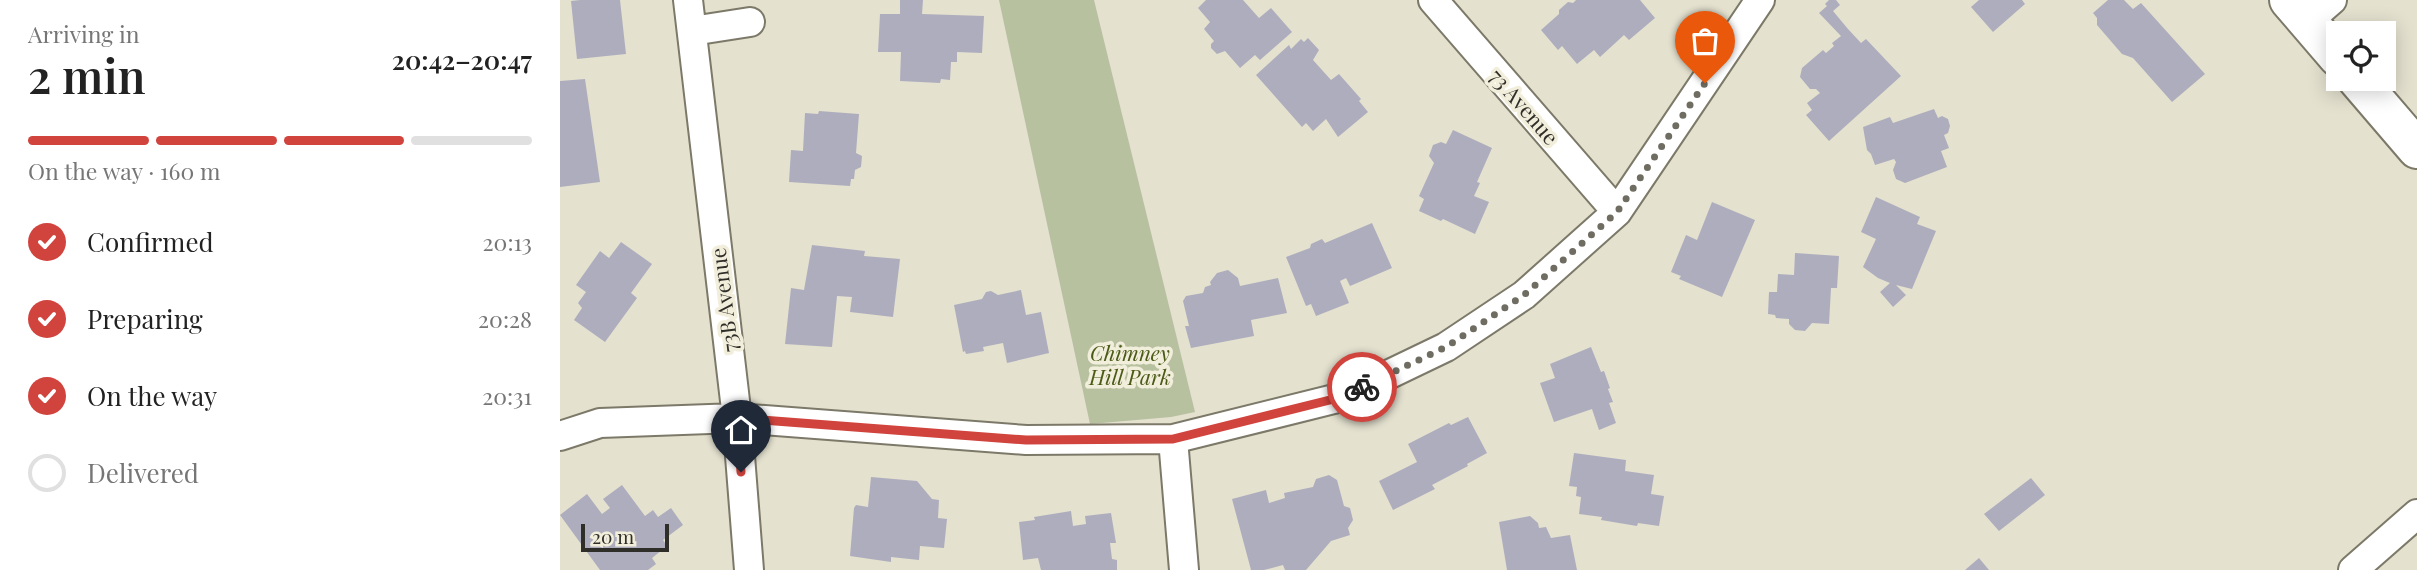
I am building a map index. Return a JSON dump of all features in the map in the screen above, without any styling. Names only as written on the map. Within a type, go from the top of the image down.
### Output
[{"type":"main road","points":[[2310,7],[2326,36]]},
{"type":"main road","points":[[2367,91],[2417,149]]},
{"type":"street","name":"73B Avenue","points":[[688,0],[737,418],[749,570]]},
{"type":"street","name":"73 Avenue","points":[[1433,0],[1617,212]]},
{"type":"street","points":[[560,436],[600,424],[737,418],[1026,440],[1173,439],[1342,397],[1446,347],[1524,295],[1617,212],[1760,0]]},
{"type":"street","points":[[692,31],[750,22]]},
{"type":"street","points":[[1173,439],[1184,570]]},
{"type":"street","points":[[2353,570],[2417,514]]},
{"type":"green space","name":"Chimney Hill Park","points":[[999,0],[1094,0],[1195,412],[1171,417],[1090,424]]},
{"type":"building","points":[[620,0],[626,54],[577,59],[571,1]]},
{"type":"building","points":[[900,0],[923,0],[922,14],[984,16],[982,53],[957,52],[957,62],[951,62],[950,80],[941,79],[940,83],[900,81],[901,52],[878,52],[880,14],[900,14]]},
{"type":"building","points":[[1206,0],[1243,0],[1259,18],[1271,8],[1292,32],[1260,60],[1255,55],[1240,68],[1225,51],[1217,54],[1211,48],[1214,41],[1204,29],[1210,22],[1198,8]]},
{"type":"building","points":[[1576,0],[1640,0],[1655,18],[1629,40],[1624,35],[1600,57],[1594,50],[1577,64],[1562,46],[1558,50],[1541,30],[1568,2],[1573,3]]},
{"type":"building","points":[[1829,0],[1836,0],[1840,5],[1833,11],[1861,43],[1866,39],[1901,76],[1829,141],[1806,115],[1812,110],[1807,103],[1820,93],[1816,89],[1810,89],[1800,77],[1802,68],[1823,50],[1826,53],[1834,46],[1832,43],[1841,36],[1819,13]]},
{"type":"building","points":[[1979,0],[2022,0],[2025,4],[1993,32],[1971,7]]},
{"type":"building","points":[[2108,0],[2124,0],[2133,9],[2141,3],[2205,74],[2172,102],[2133,58],[2122,54],[2097,25],[2097,18],[2093,13]]},
{"type":"building","points":[[1308,38],[1319,50],[1313,60],[1331,80],[1339,74],[1361,99],[1359,101],[1368,112],[1338,137],[1326,119],[1313,131],[1306,123],[1302,127],[1256,75],[1289,45],[1291,49],[1301,39],[1304,42]]},
{"type":"building","points":[[585,79],[600,182],[560,187],[560,81]]},
{"type":"building","points":[[1934,109],[1938,118],[1942,116],[1948,119],[1950,126],[1948,133],[1944,135],[1949,148],[1941,151],[1947,167],[1905,183],[1896,179],[1894,159],[1875,165],[1867,150],[1863,127],[1890,117],[1893,123]]},
{"type":"building","points":[[819,111],[859,114],[856,153],[862,156],[861,167],[855,170],[850,186],[789,182],[791,150],[803,151],[805,113],[818,114]]},
{"type":"building","points":[[1453,130],[1492,148],[1477,182],[1480,183],[1474,196],[1489,202],[1475,234],[1419,211],[1424,199],[1419,196],[1434,163],[1429,156],[1433,145],[1441,142],[1446,144]]},
{"type":"building","points":[[1876,197],[1920,217],[1917,224],[1936,231],[1912,289],[1896,285],[1906,295],[1893,307],[1880,292],[1890,283],[1863,267],[1876,239],[1861,232]]},
{"type":"building","points":[[1712,202],[1755,220],[1722,297],[1679,279],[1681,276],[1671,272],[1686,235],[1697,240]]},
{"type":"building","points":[[1372,223],[1392,268],[1350,286],[1346,278],[1340,281],[1349,303],[1316,316],[1311,304],[1306,306],[1286,257],[1310,248],[1311,244],[1322,239],[1325,243]]},
{"type":"building","points":[[621,242],[652,264],[631,293],[637,298],[605,342],[574,320],[582,308],[578,303],[586,292],[576,285],[600,251],[609,258]]},
{"type":"building","points":[[812,245],[865,251],[864,256],[900,259],[893,317],[850,312],[852,297],[837,296],[832,347],[785,344],[791,288],[804,290]]},
{"type":"building","points":[[1795,253],[1839,256],[1837,288],[1831,288],[1829,324],[1812,323],[1805,331],[1795,330],[1789,324],[1789,319],[1768,314],[1769,292],[1777,292],[1778,274],[1794,275]]},
{"type":"building","points":[[1228,270],[1238,278],[1240,286],[1278,278],[1287,313],[1251,320],[1254,336],[1191,348],[1185,326],[1189,326],[1183,301],[1186,296],[1203,293],[1217,273]]},
{"type":"building","points":[[1021,290],[1026,315],[1041,312],[1049,353],[1007,363],[1003,343],[983,347],[984,351],[966,354],[963,352],[954,305],[982,299],[986,292],[991,291],[998,295]]},
{"type":"building","points":[[1591,347],[1610,388],[1608,389],[1613,402],[1609,403],[1616,423],[1599,430],[1592,409],[1554,422],[1540,383],[1555,378],[1550,364]]},
{"type":"building","points":[[1468,417],[1487,453],[1432,485],[1435,489],[1393,510],[1379,481],[1417,462],[1408,444],[1449,423],[1451,425]]},
{"type":"building","points":[[1574,453],[1626,460],[1625,471],[1654,475],[1651,494],[1664,496],[1659,526],[1638,523],[1637,526],[1579,514],[1581,497],[1576,496],[1577,487],[1569,486]]},
{"type":"building","points":[[1329,475],[1337,480],[1344,506],[1350,508],[1353,520],[1348,528],[1350,535],[1331,541],[1306,570],[1285,570],[1283,565],[1251,570],[1232,499],[1266,490],[1269,503],[1285,498],[1284,493],[1313,487],[1316,479]]},
{"type":"building","points":[[871,477],[917,481],[932,499],[939,500],[938,518],[947,519],[944,548],[920,546],[919,560],[891,557],[891,562],[850,556],[854,508],[856,505],[868,507]]},
{"type":"building","points":[[2031,478],[2045,495],[1999,531],[1984,514]]},
{"type":"building","points":[[622,485],[645,516],[653,510],[658,517],[671,508],[683,525],[663,540],[667,546],[652,558],[656,564],[648,570],[600,570],[560,515],[587,494],[602,514],[610,508],[603,499]]},
{"type":"building","points":[[1071,511],[1073,526],[1086,524],[1085,516],[1111,513],[1116,543],[1110,543],[1112,559],[1117,560],[1117,570],[1041,570],[1038,558],[1023,560],[1019,522]]},
{"type":"building","points":[[1530,516],[1538,523],[1539,528],[1546,527],[1551,538],[1570,535],[1577,570],[1507,570],[1499,522]]},
{"type":"building","points":[[1979,558],[1989,570],[1965,570]]},
{"type":"way so far","points":[[1362,387],[1446,347],[1524,295],[1617,212],[1705,83]]},
{"type":"route","points":[[741,472],[737,418],[1026,440],[1173,439],[1342,397],[1362,387]]}]
